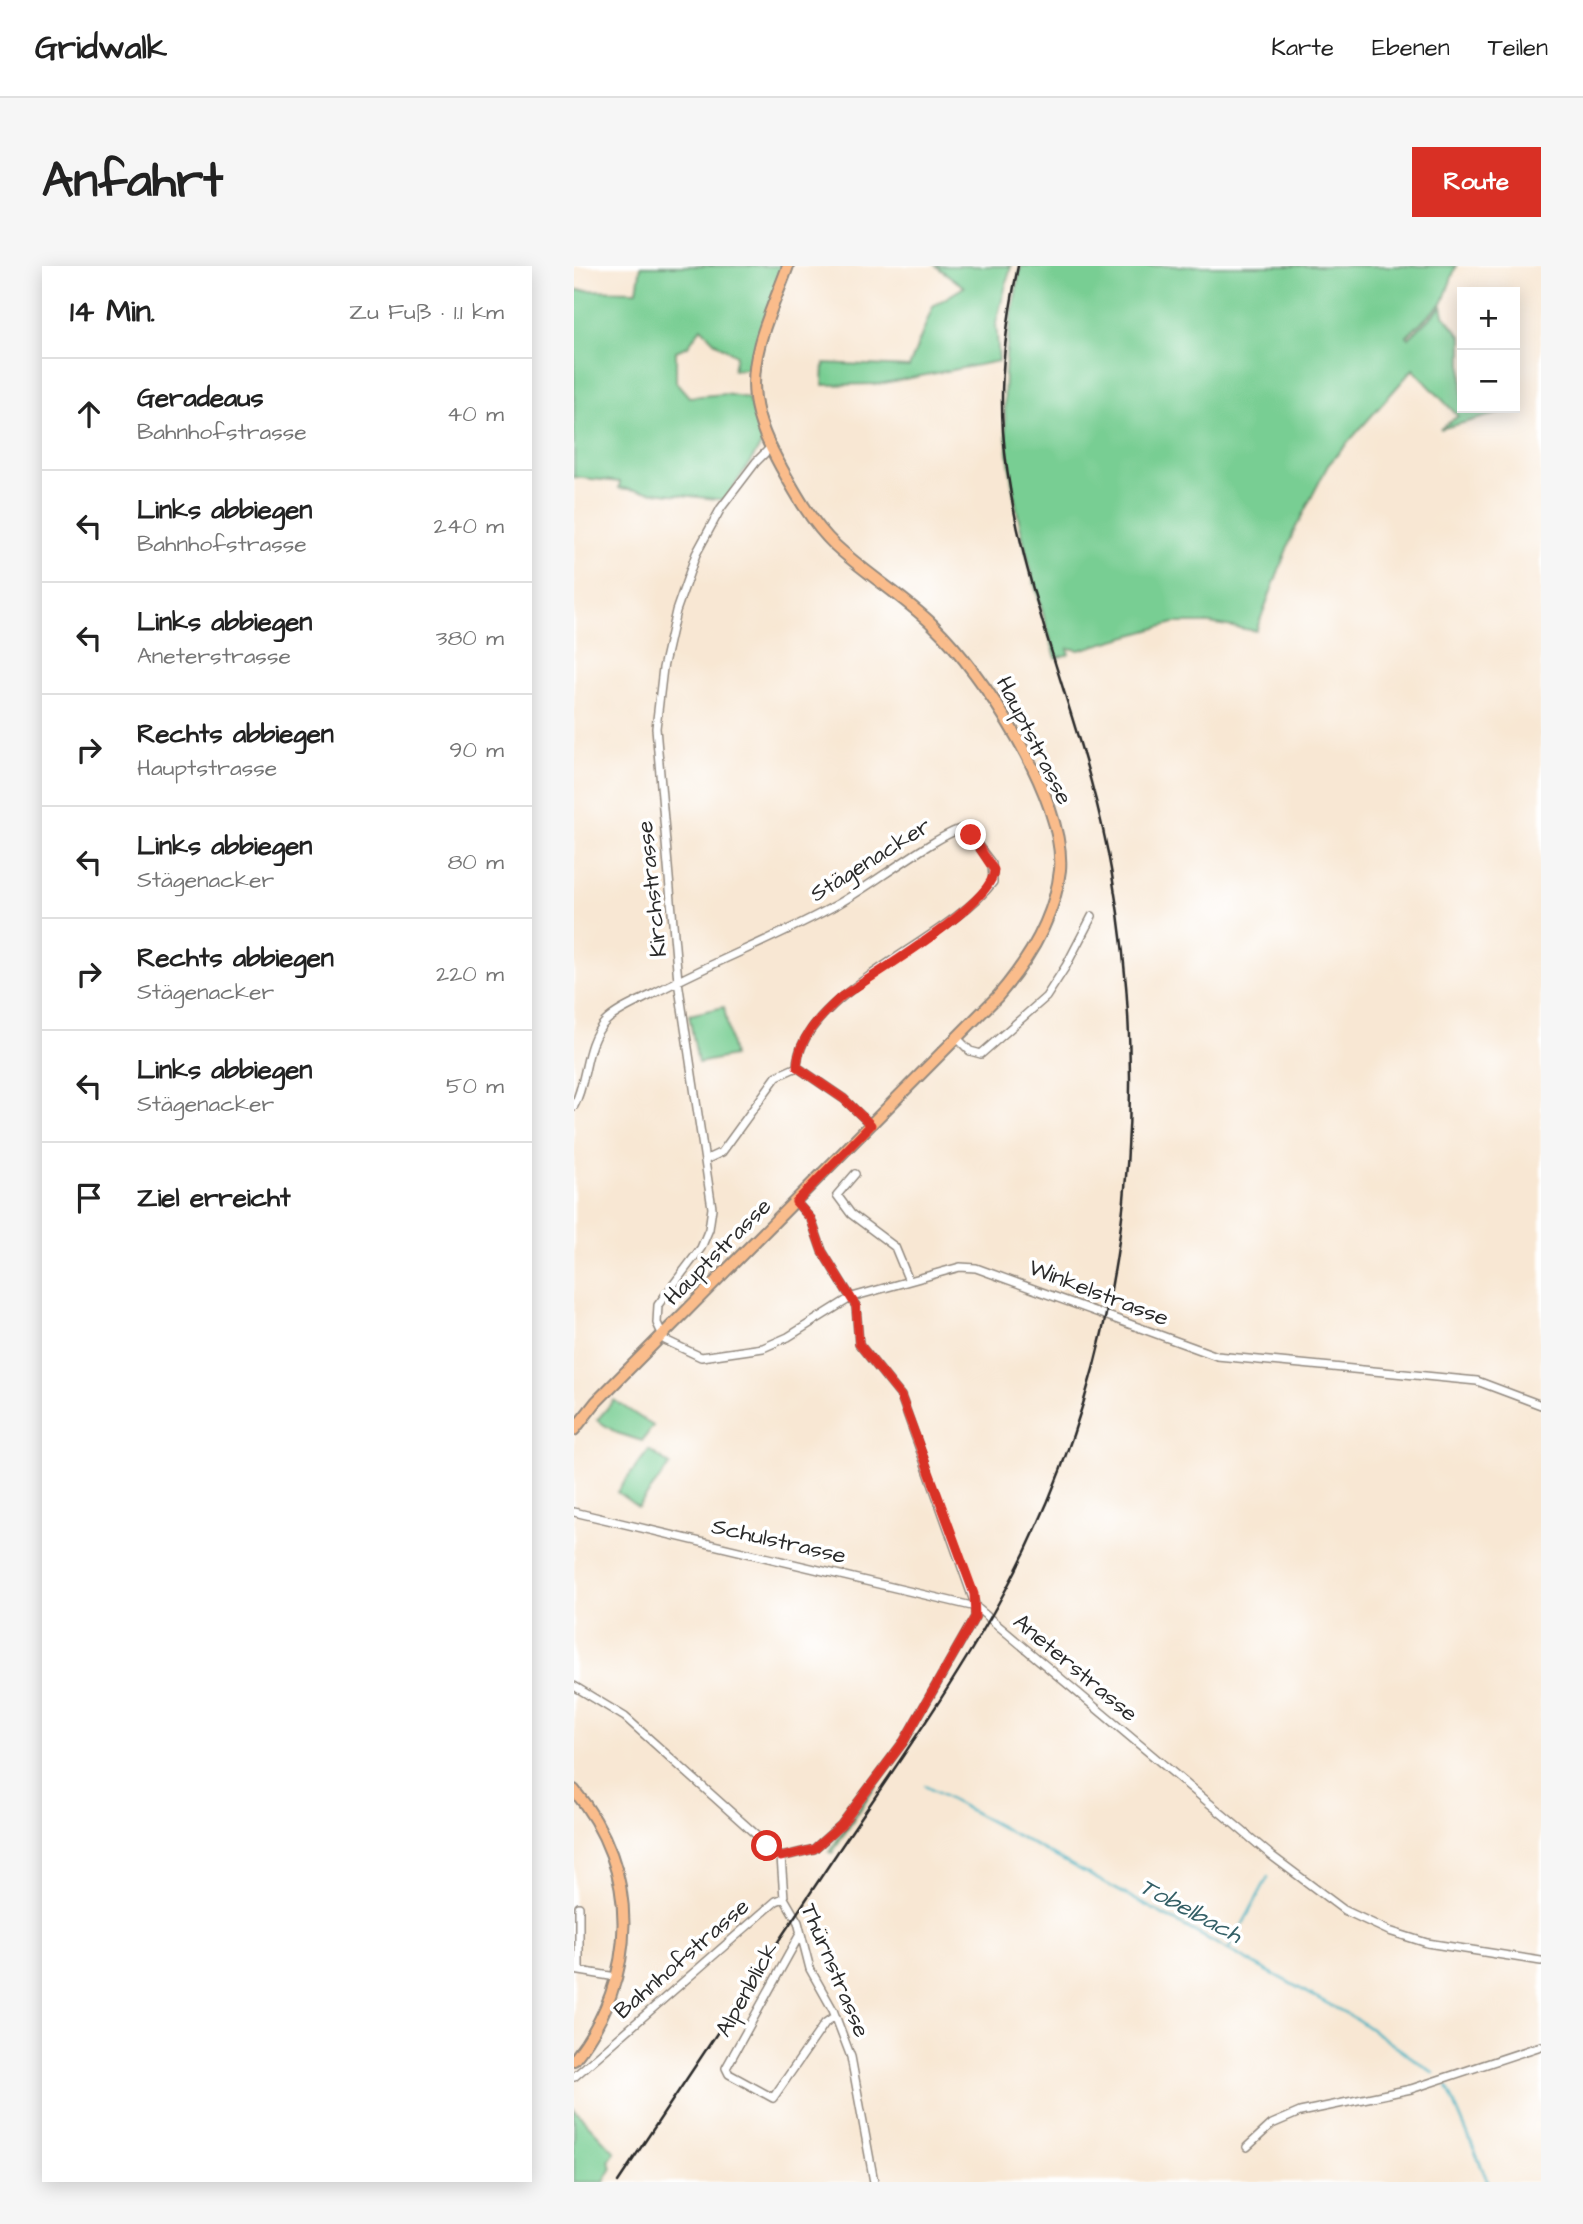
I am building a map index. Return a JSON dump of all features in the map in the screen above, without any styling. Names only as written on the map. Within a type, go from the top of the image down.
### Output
[{"type":"main road","name":"Hauptstrasse","points":[[574,1430],[596,1402],[1007,985],[1042,928],[1060,871],[1059,845],[1054,823],[1010,728],[979,677],[921,613],[847,555],[823,531],[801,501],[771,447],[757,410],[754,374],[758,348],[788,266]]},
{"type":"main road","points":[[574,1790],[606,1838],[620,1879],[626,1934],[616,1977],[595,2029],[574,2060]]},
{"type":"street","name":"Kirchstrasse","points":[[663,1335],[657,1323],[658,1305],[701,1248],[709,1229],[712,1208],[707,1160],[678,981],[656,745],[663,668],[676,611],[696,554],[721,508],[771,447]]},
{"type":"street","name":"Stägenacker","points":[[678,981],[799,926],[885,877],[949,832],[965,828],[992,864],[993,882],[959,916],[825,1012],[802,1043],[797,1067]]},
{"type":"street","points":[[957,1038],[970,1051],[981,1054],[1030,1013],[1057,981],[1092,916]]},
{"type":"street","points":[[574,1106],[584,1083],[592,1043],[607,1020],[678,981]]},
{"type":"street","points":[[707,1160],[722,1152],[777,1076],[797,1067],[844,1099],[871,1125]]},
{"type":"street","points":[[855,1174],[837,1195],[851,1214],[895,1247],[909,1281]]},
{"type":"street","points":[[574,1686],[625,1717],[781,1857],[814,1849],[841,1825],[919,1717],[975,1617],[976,1607],[901,1396],[859,1344],[856,1306],[827,1261],[811,1219],[796,1202]]},
{"type":"street","name":"Winkelstrasse","points":[[663,1335],[672,1344],[701,1357],[763,1348],[788,1337],[852,1297],[961,1267],[976,1268],[1217,1356],[1478,1381],[1541,1405]]},
{"type":"street","name":"Schulstrasse","points":[[574,1512],[976,1607]]},
{"type":"street","name":"Aneterstrasse","points":[[976,1607],[1272,1856],[1344,1910],[1389,1931],[1427,1943],[1541,1961]]},
{"type":"street","name":"Bahnhofstrasse","points":[[574,2077],[776,1901],[784,1898],[781,1857]]},
{"type":"street","name":"Thürnstrasse","points":[[784,1898],[795,1916],[810,1969],[835,2016],[858,2083],[874,2182]]},
{"type":"street","points":[[579,1907],[577,1970],[616,1977]]},
{"type":"street","name":"Alpenblick","points":[[799,1936],[726,2068],[730,2074],[773,2098],[825,2023],[835,2016]]},
{"type":"street","points":[[1247,2147],[1272,2124],[1300,2112],[1411,2089],[1541,2046]]},
{"type":"green space","points":[[641,266],[785,266],[748,369],[733,370],[736,355],[716,343],[701,328],[688,346],[676,351],[676,382],[689,397],[725,394],[748,398],[763,442],[725,500],[619,488],[620,482],[574,477],[574,290],[637,291]]},
{"type":"green space","points":[[936,266],[1011,266],[996,323],[999,361],[879,384],[823,385],[824,363],[909,367],[933,306],[964,287]]},
{"type":"green space","points":[[1021,266],[1456,266],[1443,302],[1407,336],[1409,338],[1442,306],[1444,315],[1457,331],[1457,413],[1501,413],[1440,429],[1458,416],[1413,369],[1328,465],[1293,533],[1256,631],[1209,623],[1174,623],[1079,650],[1068,648],[1069,654],[1056,658],[1025,547],[1010,471],[1004,395],[1010,322]]},
{"type":"green space","points":[[724,1007],[733,1056],[698,1063],[689,1015]]},
{"type":"green space","points":[[614,1400],[653,1426],[642,1441],[617,1433],[597,1420]]},
{"type":"green space","points":[[649,1450],[670,1465],[638,1507],[617,1492]]},
{"type":"green space","points":[[874,1785],[876,1786],[832,1853],[829,1852]]},
{"type":"green space","points":[[574,2109],[615,2152],[609,2161],[612,2168],[604,2182],[574,2182]]},
{"type":"waterway","name":"Tobelbach","points":[[925,1786],[1358,2020],[1434,2073]]},
{"type":"waterway","points":[[1230,1948],[1268,1877]]},
{"type":"waterway","points":[[1447,2086],[1488,2182]]},
{"type":"railway","points":[[618,2182],[924,1724],[986,1625],[1045,1507],[1078,1420],[1102,1332],[1119,1242],[1128,1151],[1130,1059],[1124,967],[1112,875],[1101,819],[1036,599],[1010,488],[1003,431],[1002,389],[1007,327],[1018,266]]},
{"type":"route","points":[[767,1846],[781,1857],[805,1852],[820,1846],[841,1825],[904,1741],[975,1617],[974,1594],[901,1396],[859,1344],[856,1306],[827,1261],[816,1227],[796,1202],[871,1125],[844,1099],[797,1067],[802,1043],[813,1026],[841,997],[928,939],[959,916],[989,888],[994,877],[992,864],[971,835]]}]
